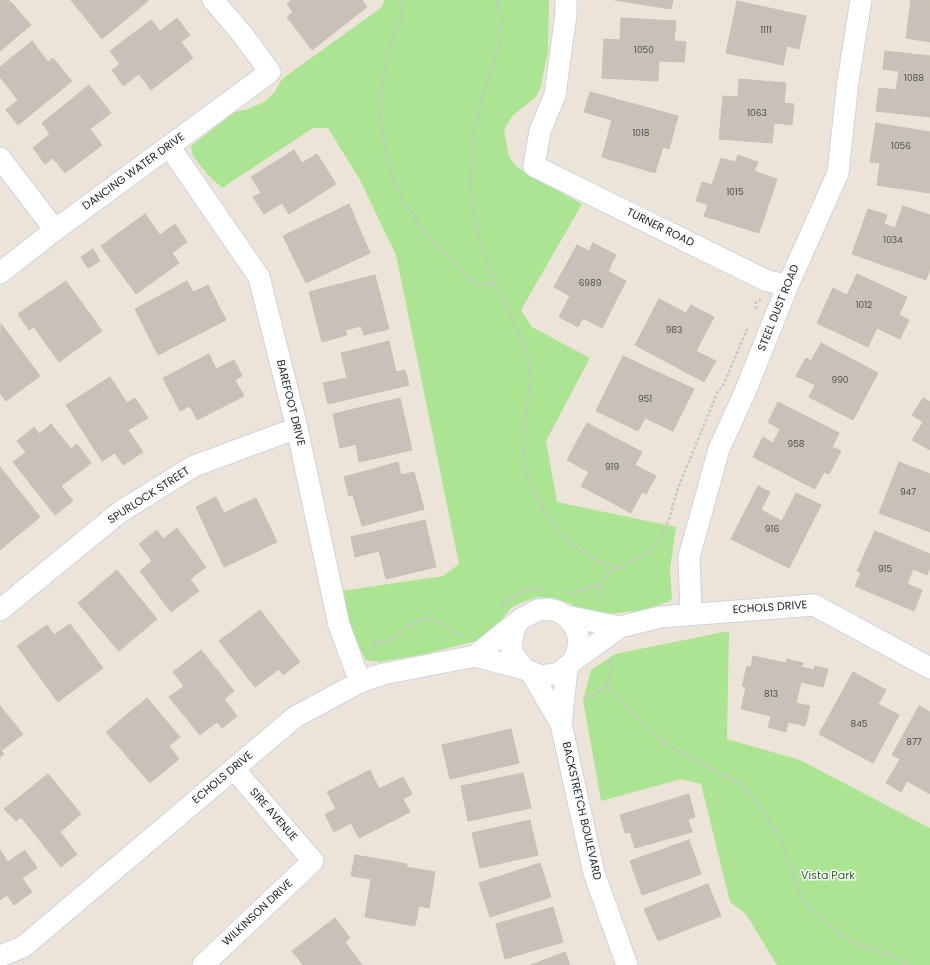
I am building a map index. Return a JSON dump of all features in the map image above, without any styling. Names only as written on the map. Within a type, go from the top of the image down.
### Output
[{"type":"street","name":"DANCING WATER DRIVE","points":[[0,273],[55,230],[270,72],[213,0]]},
{"type":"street","name":"TURNER ROAD","points":[[566,0],[566,14],[555,95],[540,131],[534,166],[767,281],[788,285]]},
{"type":"street","name":"STEEL DUST ROAD","points":[[691,614],[689,557],[719,449],[745,392],[788,285],[838,173],[848,81],[861,0]]},
{"type":"street","name":"BAREFOOT DRIVE","points":[[169,146],[259,277],[297,428],[339,625],[360,682]]},
{"type":"street","points":[[0,158],[55,230]]},
{"type":"street","name":"SPURLOCK STREET","points":[[0,610],[120,512],[194,466],[297,428]]},
{"type":"street","name":"ECHOLS DRIVE","points":[[570,665],[620,627],[660,617],[814,605],[930,668]]},
{"type":"street","points":[[548,609],[557,611],[566,616],[573,624],[577,632],[579,642],[577,652],[570,665],[550,676],[541,676],[528,672],[513,654],[511,645],[515,626],[521,619],[538,610],[548,609]]},
{"type":"street","name":"ECHOLS DRIVE","points":[[566,616],[620,627]]},
{"type":"street","name":"ECHOLS DRIVE","points":[[0,956],[23,947],[295,717],[360,682],[383,674],[475,656],[521,619]]},
{"type":"street","name":"ECHOLS DRIVE","points":[[475,656],[528,672]]},
{"type":"street","name":"BACKSTRETCH BOULEVARD","points":[[561,724],[570,665]]},
{"type":"street","name":"BACKSTRETCH BOULEVARD","points":[[528,672],[561,724],[594,873],[627,965]]},
{"type":"street","name":"SIRE AVENUE","points":[[234,769],[313,861]]},
{"type":"street","name":"WILKINSON DRIVE","points":[[203,965],[313,861]]},
{"type":"path","points":[[403,0],[401,16],[388,54],[380,96],[380,123],[392,176],[404,202],[426,234],[468,278],[480,285],[495,284]]},
{"type":"path","points":[[497,0],[502,21],[499,44],[474,128],[470,185],[476,229],[495,284],[528,353],[532,380],[527,401],[523,440],[523,460],[532,487],[543,509],[558,531],[577,548],[597,561],[617,568]]},
{"type":"path","points":[[753,315],[756,302],[760,300],[767,281]]},
{"type":"path","points":[[599,586],[606,575],[641,557],[651,550],[658,542],[669,519],[678,488],[750,322]]},
{"type":"path","points":[[579,698],[593,696],[607,685],[612,670],[606,653]]},
{"type":"path","points":[[607,685],[654,733],[689,757],[711,767],[740,784],[760,805],[784,845],[800,894],[812,912],[849,940],[888,954],[909,965]]},
{"type":"green space","points":[[384,0],[549,0],[548,52],[540,89],[536,97],[512,116],[504,130],[509,157],[516,166],[582,204],[521,310],[532,327],[590,358],[546,441],[557,502],[676,527],[670,569],[672,599],[670,601],[645,610],[608,614],[589,614],[569,603],[553,598],[538,597],[511,608],[493,630],[476,641],[425,654],[379,662],[366,660],[349,627],[341,591],[443,576],[459,564],[396,255],[360,180],[328,128],[313,128],[222,188],[207,174],[193,156],[191,146],[235,112],[248,109],[264,102],[274,93],[282,79],[382,7]]},
{"type":"green space","name":"Vista Park","points":[[729,631],[727,739],[800,760],[930,828],[930,965],[777,965],[746,914],[730,902],[701,784],[681,779],[601,801],[583,700],[591,670],[615,654]]},
{"type":"building","points":[[0,0],[8,0],[12,3],[31,25],[0,51]]},
{"type":"building","points":[[71,0],[147,0],[148,1],[102,39]]},
{"type":"building","points":[[292,0],[362,0],[367,7],[312,50],[287,17],[293,12],[287,4]]},
{"type":"building","points":[[615,0],[673,0],[671,9]]},
{"type":"building","points":[[911,0],[930,0],[930,42],[906,38]]},
{"type":"building","points":[[737,1],[806,16],[799,49],[787,46],[783,65],[726,53]]},
{"type":"building","points":[[177,18],[190,35],[181,42],[193,58],[151,90],[139,74],[123,86],[112,70],[120,64],[110,51],[151,20],[160,31]]},
{"type":"building","points":[[621,18],[676,21],[674,41],[686,42],[684,62],[659,61],[658,81],[602,78],[604,39],[620,40]]},
{"type":"building","points":[[32,41],[48,62],[53,58],[72,81],[18,125],[6,110],[18,100],[0,77],[0,67]]},
{"type":"building","points":[[885,51],[930,56],[930,117],[876,111],[879,88],[896,90],[899,71],[883,69]]},
{"type":"building","points":[[739,79],[786,83],[784,103],[794,104],[792,125],[774,123],[772,143],[719,139],[723,96],[738,97]]},
{"type":"building","points":[[89,85],[111,113],[90,129],[102,145],[65,173],[53,158],[45,164],[33,148],[50,134],[42,123]]},
{"type":"building","points":[[590,92],[678,116],[669,149],[663,147],[655,173],[602,157],[612,120],[584,112]]},
{"type":"building","points":[[876,123],[930,132],[930,193],[877,185],[880,163],[870,162]]},
{"type":"building","points":[[294,150],[302,163],[317,154],[336,184],[289,214],[282,203],[264,214],[253,197],[261,193],[251,177]]},
{"type":"building","points":[[738,155],[758,162],[754,171],[777,179],[759,233],[704,216],[708,205],[696,201],[702,182],[712,185],[721,158],[735,162]]},
{"type":"building","points":[[349,204],[370,253],[306,283],[283,236]]},
{"type":"building","points":[[903,206],[930,215],[930,269],[926,280],[852,254],[868,209],[887,215],[884,224],[895,228]]},
{"type":"building","points":[[145,214],[160,235],[175,224],[187,242],[172,253],[179,263],[136,294],[101,246]]},
{"type":"building","points":[[593,243],[616,255],[608,271],[626,281],[602,328],[583,318],[578,327],[559,317],[570,296],[554,287],[577,245],[589,251]]},
{"type":"building","points":[[93,249],[100,261],[88,268],[81,257]]},
{"type":"building","points":[[857,274],[907,297],[899,315],[909,320],[900,339],[877,328],[868,347],[817,323],[833,288],[847,295]]},
{"type":"building","points":[[375,275],[389,329],[364,335],[361,326],[345,330],[347,335],[322,342],[309,292]]},
{"type":"building","points":[[66,281],[102,331],[59,362],[34,327],[29,330],[18,314]]},
{"type":"building","points":[[187,281],[193,292],[208,285],[226,320],[158,355],[135,309]]},
{"type":"building","points":[[659,299],[686,313],[691,305],[714,317],[696,351],[716,361],[704,382],[635,345]]},
{"type":"building","points":[[1,324],[40,376],[6,401],[0,393]]},
{"type":"building","points":[[389,341],[396,372],[405,370],[409,385],[328,404],[323,383],[347,378],[341,353]]},
{"type":"building","points":[[821,343],[878,373],[853,420],[809,397],[815,385],[796,376],[806,358],[811,361]]},
{"type":"building","points":[[209,354],[216,369],[234,360],[242,376],[235,380],[244,396],[197,420],[190,406],[180,411],[163,378]]},
{"type":"building","points":[[623,356],[694,389],[673,431],[645,418],[638,431],[596,411]]},
{"type":"building","points":[[110,377],[127,403],[135,398],[148,418],[128,430],[143,452],[123,465],[115,453],[102,461],[66,405]]},
{"type":"building","points":[[400,398],[412,450],[359,462],[356,444],[340,448],[333,414]]},
{"type":"building","points":[[923,398],[930,402],[930,450],[912,440],[923,422],[912,415]]},
{"type":"building","points":[[778,402],[839,433],[832,447],[841,451],[829,474],[824,472],[815,489],[753,457],[763,437],[773,443],[780,429],[768,422]]},
{"type":"building","points":[[587,423],[642,452],[635,465],[656,476],[646,494],[642,492],[631,513],[581,486],[589,472],[567,460]]},
{"type":"building","points":[[51,424],[71,449],[77,444],[91,463],[61,486],[73,501],[55,515],[13,462],[26,452],[17,441],[34,427],[39,434]]},
{"type":"building","points":[[398,462],[401,475],[414,472],[424,509],[362,526],[353,495],[349,496],[344,477]]},
{"type":"building","points":[[899,462],[930,474],[930,532],[879,513]]},
{"type":"building","points":[[0,467],[40,517],[0,550]]},
{"type":"building","points":[[758,486],[770,492],[761,510],[782,521],[796,493],[821,505],[789,568],[731,539]]},
{"type":"building","points":[[216,497],[224,513],[256,498],[277,542],[224,567],[196,507]]},
{"type":"building","points":[[425,520],[436,567],[386,579],[379,551],[355,557],[351,537]]},
{"type":"building","points":[[177,528],[206,567],[190,579],[199,591],[171,612],[140,571],[152,561],[139,544],[157,530],[163,539]]},
{"type":"building","points":[[875,531],[930,554],[930,567],[927,575],[913,569],[907,584],[922,590],[914,611],[855,586],[861,573],[857,571]]},
{"type":"building","points":[[117,570],[157,619],[119,651],[78,603]]},
{"type":"building","points":[[260,610],[300,662],[283,675],[279,669],[255,687],[219,641]]},
{"type":"building","points":[[70,624],[103,668],[58,702],[17,646],[47,625],[54,635]]},
{"type":"building","points":[[201,650],[234,691],[224,699],[237,716],[222,728],[217,722],[200,735],[169,697],[184,686],[173,672]]},
{"type":"building","points":[[753,656],[786,663],[787,659],[803,663],[801,667],[814,670],[815,666],[828,669],[823,687],[801,682],[796,703],[810,706],[805,726],[788,722],[786,732],[768,727],[771,716],[741,709],[746,687],[742,686],[747,666],[751,667]]},
{"type":"building","points":[[853,672],[886,690],[878,704],[899,715],[873,763],[819,734]]},
{"type":"building","points":[[147,698],[180,737],[169,746],[179,759],[150,783],[106,732]]},
{"type":"building","points":[[0,706],[23,734],[1,751],[4,754],[0,757]]},
{"type":"building","points":[[919,706],[930,712],[930,794],[907,781],[901,792],[886,783],[900,759],[892,755]]},
{"type":"building","points":[[511,729],[519,763],[450,779],[442,745]]},
{"type":"building","points":[[370,770],[379,789],[403,777],[412,794],[403,799],[410,812],[359,838],[351,823],[334,832],[325,814],[336,809],[327,792]]},
{"type":"building","points":[[523,773],[531,808],[468,821],[461,786]]},
{"type":"building","points":[[48,774],[81,814],[60,832],[77,854],[61,867],[21,817],[16,821],[4,809]]},
{"type":"building","points":[[689,794],[695,817],[688,819],[692,832],[635,848],[630,832],[625,833],[620,815]]},
{"type":"building","points":[[530,820],[538,855],[480,868],[472,833]]},
{"type":"building","points":[[689,840],[701,874],[642,895],[630,861]]},
{"type":"building","points":[[0,850],[8,862],[25,850],[37,868],[22,878],[32,892],[14,905],[7,895],[0,900]]},
{"type":"building","points":[[355,855],[407,864],[406,867],[435,872],[429,908],[419,906],[415,926],[365,917],[371,879],[351,876]]},
{"type":"building","points":[[540,863],[551,897],[490,917],[479,883]]},
{"type":"building","points":[[708,884],[721,916],[658,941],[644,909]]},
{"type":"building","points":[[553,907],[563,942],[505,959],[496,924]]},
{"type":"building","points":[[335,918],[350,938],[345,942],[362,965],[303,965],[292,951]]},
{"type":"building","points":[[565,952],[570,965],[531,965]]}]
